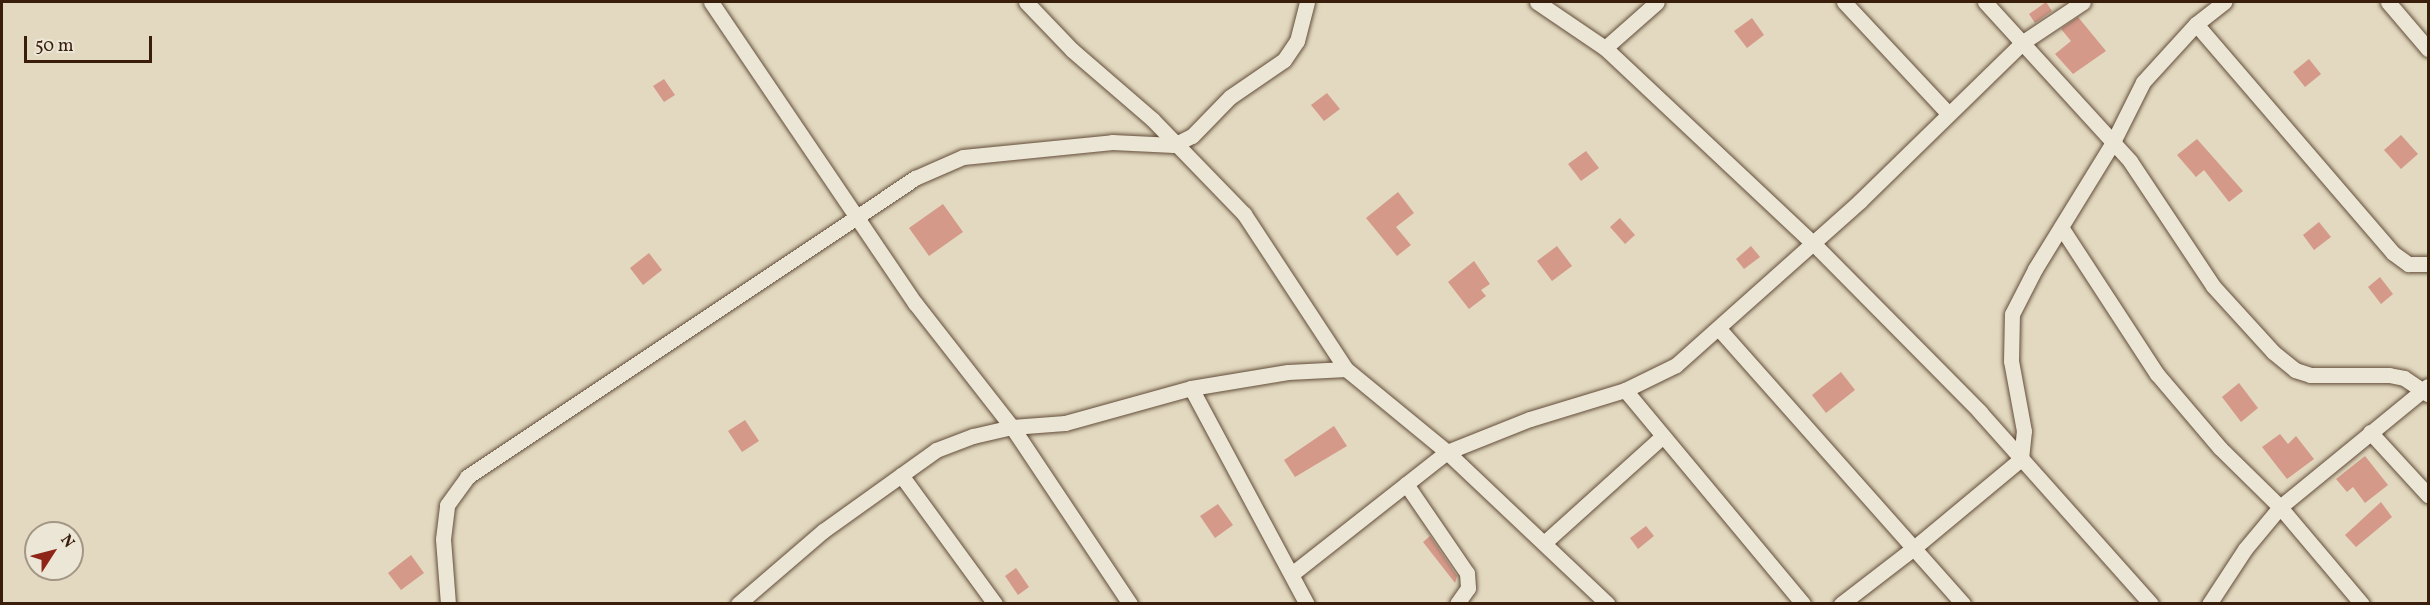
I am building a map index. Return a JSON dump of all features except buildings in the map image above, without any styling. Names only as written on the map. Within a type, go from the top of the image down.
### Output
[{"type":"street","points":[[711,2],[859,217],[915,303],[1012,427],[1130,603]]},
{"type":"street","points":[[1026,2],[1244,214],[1346,369],[1447,452],[1608,603]]},
{"type":"street","points":[[448,603],[443,539],[447,505],[467,477],[915,178],[963,157],[1112,142],[1174,145],[1192,136],[1230,97],[1284,60],[1297,41],[1306,2]]},
{"type":"street","points":[[1537,2],[1605,48],[1814,244],[1923,352],[2151,603]]},
{"type":"street","points":[[1605,48],[1657,2]]},
{"type":"street","points":[[1844,2],[1947,112]]},
{"type":"street","points":[[1984,2],[2023,42],[2150,185],[2213,286],[2247,327],[2288,364],[2310,375],[2397,376],[2427,390],[2370,432],[2280,507],[2245,549],[2209,603]]},
{"type":"street","points":[[1293,573],[1447,452],[1520,423],[1624,390],[1676,365],[1720,330],[1814,244],[1947,112],[2023,42],[2083,2]]},
{"type":"street","points":[[1841,603],[1916,548],[2021,459],[2024,431],[2012,361],[2012,314],[2113,142],[2143,82],[2196,24],[2224,2]]},
{"type":"street","points":[[2388,2],[2428,49]]},
{"type":"street","points":[[2196,24],[2393,253],[2408,264],[2428,264]]},
{"type":"street","points":[[2061,227],[2157,374],[2220,448],[2280,507],[2362,603]]},
{"type":"street","points":[[1720,330],[1963,603]]},
{"type":"street","points":[[738,603],[823,531],[936,450],[1012,427],[1065,423],[1191,388],[1288,372],[1346,369]]},
{"type":"street","points":[[1191,388],[1293,573],[1307,603]]},
{"type":"street","points":[[1624,390],[1803,603]]},
{"type":"street","points":[[2370,432],[2428,495]]},
{"type":"street","points":[[1544,543],[1663,436]]},
{"type":"street","points":[[901,475],[995,603]]},
{"type":"street","points":[[1406,484],[1467,573],[1468,588],[1457,603]]}]
